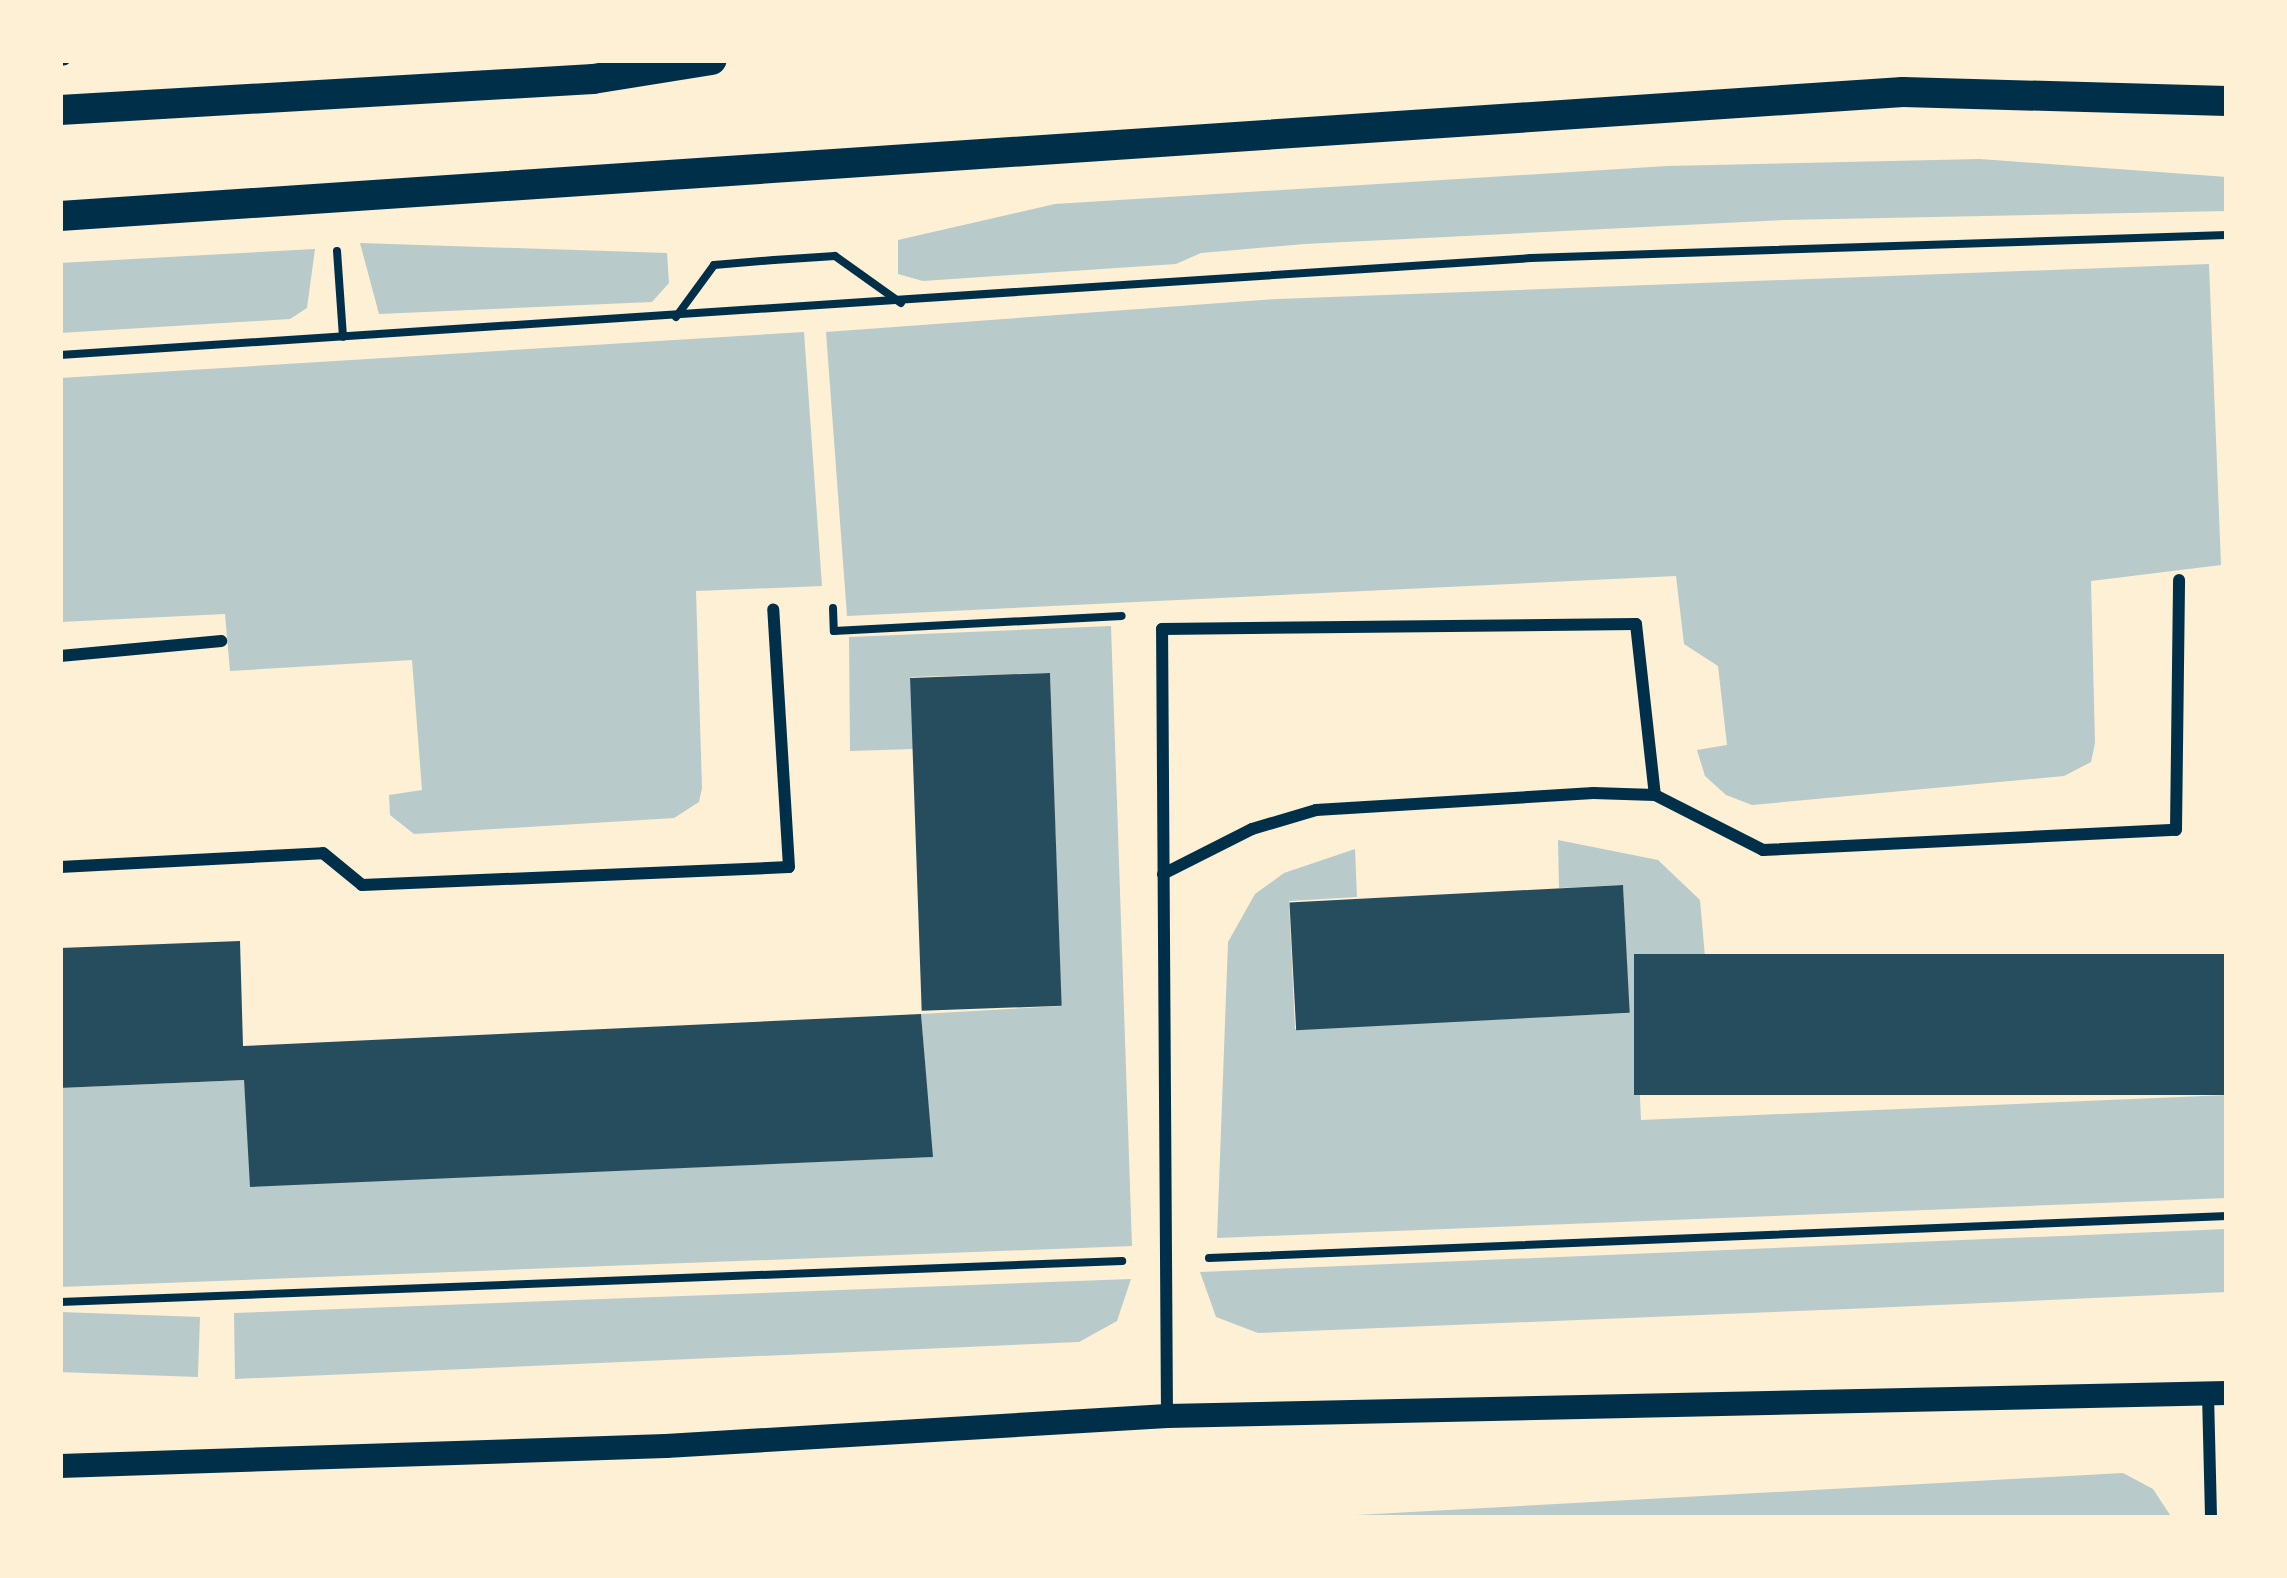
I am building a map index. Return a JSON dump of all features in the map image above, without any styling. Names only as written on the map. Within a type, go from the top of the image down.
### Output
[{"type":"main road","points":[[60,110],[593,79],[712,60]]},
{"type":"main road","points":[[60,216],[1903,92],[2227,101]]},
{"type":"main road","points":[[60,1466],[642,1447],[1167,1416],[2218,1394]]},
{"type":"street","points":[[1163,874],[1252,829],[1316,810],[1654,795],[1763,850],[2176,830],[2179,580]]},
{"type":"street","points":[[60,867],[323,853],[362,885],[789,867],[773,609]]},
{"type":"street","points":[[1167,1416],[1162,628],[1636,624],[1654,795]]},
{"type":"street","points":[[60,656],[221,641]]},
{"type":"street","points":[[2211,1518],[2218,1394]]},
{"type":"path","points":[[60,355],[902,304],[1531,258],[2227,235]]},
{"type":"path","points":[[337,244],[344,338]]},
{"type":"path","points":[[675,318],[714,265],[835,256],[902,304]]},
{"type":"path","points":[[833,608],[834,631],[1150,614],[1162,628]]},
{"type":"shaded area","points":[[1980,159],[2227,177],[2227,211],[1784,220],[1305,244],[1201,253],[1176,264],[923,281],[898,274],[898,240],[1055,204],[1667,166]]},
{"type":"shaded area","points":[[360,243],[667,253],[669,283],[652,302],[379,314]]},
{"type":"shaded area","points":[[315,249],[307,308],[290,319],[60,333],[60,263]]},
{"type":"shaded area","points":[[2209,264],[2221,565],[2091,581],[2095,743],[2091,762],[2064,776],[1752,805],[1726,795],[1705,776],[1697,750],[1727,745],[1718,666],[1684,644],[1676,576],[847,616],[826,332],[1277,299]]},
{"type":"shaded area","points":[[804,332],[822,586],[696,591],[702,788],[699,802],[674,818],[414,834],[390,815],[389,795],[422,790],[412,660],[230,671],[225,614],[60,622],[60,378]]},
{"type":"shaded area","points":[[1111,626],[1132,1246],[60,1287],[60,1088],[244,1080],[251,1186],[932,1157],[921,1014],[1061,1006],[1050,673],[911,677],[913,749],[850,751],[849,637]]},
{"type":"shaded area","points":[[1558,840],[1658,860],[1700,900],[1707,980],[1635,985],[1641,1120],[2227,1095],[2227,1198],[1217,1238],[1228,942],[1255,894],[1284,873],[1355,849],[1357,897],[1289,901],[1295,1029],[1629,1013],[1623,885],[1559,888]]},
{"type":"shaded area","points":[[2227,1229],[2227,1292],[1848,1309],[1258,1333],[1216,1317],[1200,1272]]},
{"type":"shaded area","points":[[1131,1279],[1117,1321],[1079,1342],[235,1379],[234,1313]]},
{"type":"shaded area","points":[[60,1312],[200,1317],[198,1377],[60,1372]]},
{"type":"shaded area","points":[[2123,1473],[2153,1489],[2172,1518],[1301,1518]]},
{"type":"building","points":[[1050,673],[1062,1006],[922,1011],[910,678]]},
{"type":"building","points":[[1623,885],[1630,1013],[1296,1030],[1289,902]]},
{"type":"building","points":[[240,941],[243,1046],[921,1014],[933,1157],[250,1187],[244,1080],[60,1088],[60,948]]},
{"type":"building","points":[[1634,954],[2227,954],[2227,1095],[1634,1095]]}]
